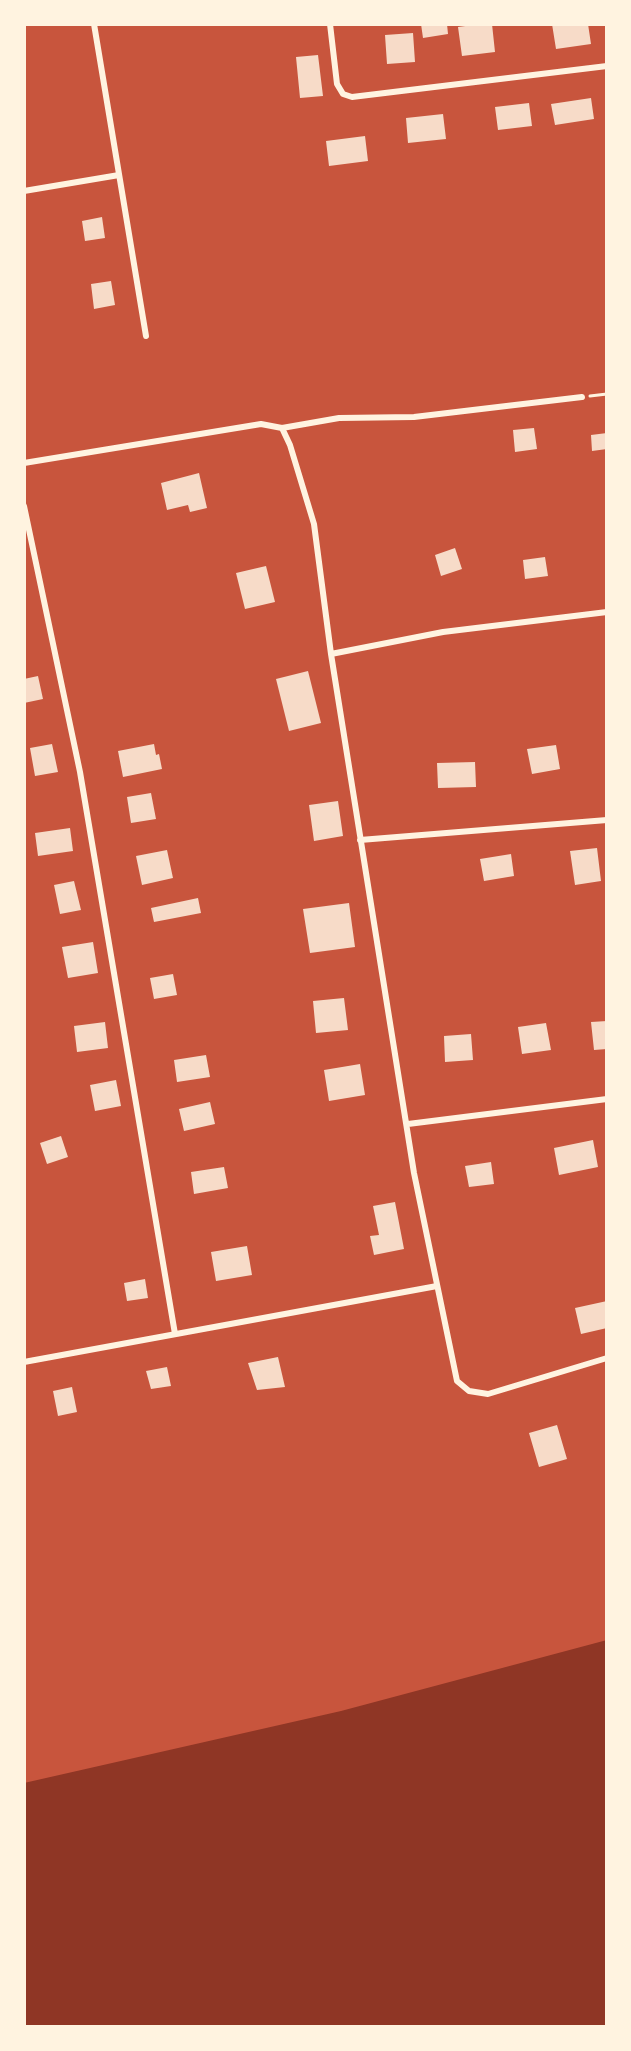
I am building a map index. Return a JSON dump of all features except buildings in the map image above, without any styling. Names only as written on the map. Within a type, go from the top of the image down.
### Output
[{"type":"street","points":[[94,24],[146,336]]},
{"type":"street","points":[[330,24],[337,84],[343,94],[352,97],[607,66]]},
{"type":"street","points":[[24,191],[119,176]]},
{"type":"street","points":[[24,463],[261,424],[282,428],[339,418],[414,417],[582,396]]},
{"type":"street","points":[[282,428],[290,445],[314,524],[331,654],[408,1124],[414,1173],[457,1381],[469,1391],[488,1394],[607,1358]]},
{"type":"street","points":[[24,506],[80,772],[175,1334]]},
{"type":"street","points":[[331,654],[443,632],[607,612]]},
{"type":"street","points":[[360,840],[607,820]]},
{"type":"street","points":[[408,1124],[607,1099]]},
{"type":"street","points":[[24,1362],[436,1286]]},
{"type":"path","points":[[582,396],[607,394]]},
{"type":"shaded area","points":[[607,1640],[607,2027],[24,2027],[24,1783],[341,1711]]}]
